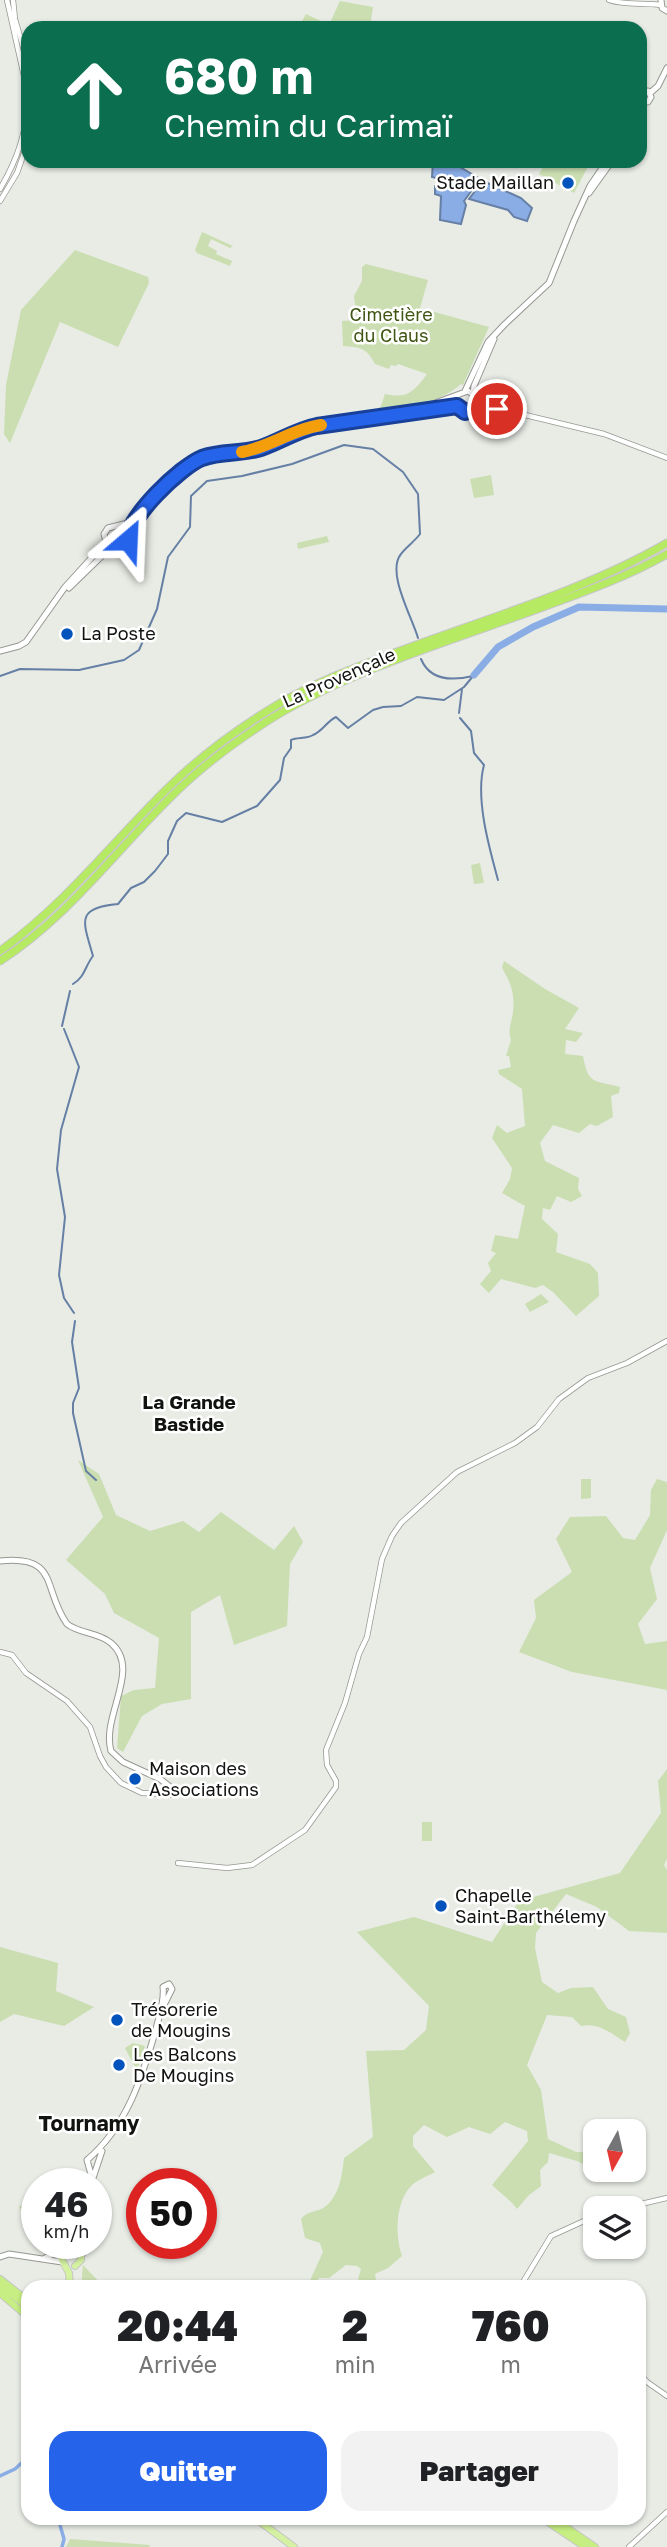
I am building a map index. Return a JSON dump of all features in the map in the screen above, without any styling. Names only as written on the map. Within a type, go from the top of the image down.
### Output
[{"type":"highway","name":"La Provençale","points":[[0,951],[36,924],[70,892],[173,783],[234,733],[274,707],[338,675],[589,581],[635,561],[667,543]]},
{"type":"highway","name":"La Provençale","points":[[0,961],[62,912],[158,810],[201,769],[273,717],[353,677],[594,588],[667,554]]},
{"type":"highway","points":[[0,2278],[21,2294]]},
{"type":"highway","points":[[0,2286],[21,2302]]},
{"type":"highway","points":[[0,2293],[21,2311]]},
{"type":"highway","points":[[552,2525],[585,2547]]},
{"type":"highway","points":[[563,2525],[595,2547]]},
{"type":"main road","points":[[661,3],[667,12]]},
{"type":"main road","points":[[650,93],[658,86],[667,68]]},
{"type":"main road","points":[[647,91],[651,99],[647,101]]},
{"type":"main road","points":[[408,412],[457,397],[465,391],[488,342],[549,283],[573,221],[589,193],[590,186],[604,168]]},
{"type":"main road","points":[[114,548],[106,542],[104,534],[108,528],[121,526],[137,516],[179,474],[206,457],[257,449],[307,428],[457,406],[463,411],[472,410],[476,404],[474,387],[498,330]]},
{"type":"main road","points":[[465,391],[474,396]]},
{"type":"main road","points":[[457,397],[457,406]]},
{"type":"main road","points":[[61,595],[105,553],[126,543],[137,516]]},
{"type":"main road","points":[[121,526],[128,534]]},
{"type":"main road","points":[[0,651],[26,642],[106,542]]},
{"type":"main road","points":[[0,1561],[25,1560],[38,1566],[51,1586],[66,1624],[108,1640],[118,1650],[123,1669],[109,1729],[111,1751],[123,1762],[160,1779],[168,1791]]},
{"type":"main road","points":[[93,2168],[135,2095],[167,1992]]},
{"type":"main road","points":[[94,2165],[86,2162],[104,2146]]},
{"type":"main road","points":[[91,2157],[94,2165]]},
{"type":"main road","points":[[0,2257],[9,2254],[21,2256]]},
{"type":"main road","points":[[38,2259],[75,2266]]},
{"type":"main road","points":[[63,2259],[70,2280]]},
{"type":"main road","points":[[73,2280],[75,2266],[81,2259]]},
{"type":"main road","points":[[266,2525],[294,2547]]},
{"type":"street","points":[[7,0],[21,64]]},
{"type":"street","points":[[12,0],[21,40]]},
{"type":"street","points":[[609,0],[623,4],[661,3]]},
{"type":"street","points":[[0,190],[21,147]]},
{"type":"street","points":[[0,201],[21,162]]},
{"type":"street","points":[[474,396],[488,407]]},
{"type":"street","points":[[472,410],[488,407],[604,434],[667,458]]},
{"type":"street","points":[[178,1863],[243,1867],[260,1861],[306,1830],[336,1787],[336,1781],[327,1765],[326,1750],[367,1637],[382,1559],[401,1523],[457,1472],[515,1443],[537,1427],[559,1399],[588,1378],[627,1363],[667,1341]]},
{"type":"street","points":[[0,1652],[12,1655],[26,1673],[67,1700],[90,1727],[100,1756],[114,1776],[135,1790],[159,1795],[168,1791]]},
{"type":"street","points":[[646,2203],[667,2198]]},
{"type":"street","points":[[524,2280],[551,2236],[583,2221]]},
{"type":"street","points":[[646,2381],[667,2396]]},
{"type":"street","points":[[629,2547],[667,2512]]},
{"type":"green space","points":[[340,1],[373,7],[372,21],[331,21]]},
{"type":"green space","points":[[306,14],[321,21],[302,21]]},
{"type":"green space","name":"Stade Maillan","points":[[542,168],[587,168],[574,193],[539,174]]},
{"type":"green space","points":[[202,232],[233,246],[230,248],[211,239],[208,246],[217,251],[216,254],[232,261],[230,266],[197,253],[195,250]]},
{"type":"green space","points":[[75,250],[148,277],[149,283],[118,347],[60,322],[10,443],[4,434],[6,385],[21,310]]},
{"type":"green space","name":"Cimetière du Claus","points":[[366,264],[428,280],[420,308],[489,327],[463,385],[421,405],[397,411],[376,412],[385,394],[405,395],[427,374],[398,364],[391,365],[389,369],[375,364],[362,349],[343,346],[342,321],[357,320],[354,296],[362,281],[362,267]]},
{"type":"green space","points":[[491,475],[494,495],[474,498],[470,479]]},
{"type":"green space","points":[[327,536],[329,542],[298,549],[297,543]]},
{"type":"green space","points":[[480,863],[484,883],[474,884],[471,865]]},
{"type":"green space","points":[[504,961],[579,1008],[565,1029],[583,1033],[576,1042],[566,1040],[565,1054],[583,1056],[590,1077],[598,1082],[620,1087],[619,1093],[611,1096],[613,1117],[597,1126],[590,1124],[579,1133],[553,1125],[540,1143],[545,1161],[579,1178],[578,1189],[582,1196],[571,1202],[557,1196],[550,1210],[543,1208],[542,1219],[558,1234],[556,1252],[590,1264],[598,1273],[599,1296],[576,1316],[543,1285],[535,1288],[501,1279],[489,1293],[480,1284],[491,1271],[488,1263],[496,1253],[491,1251],[495,1235],[518,1239],[525,1206],[502,1193],[510,1179],[512,1168],[492,1138],[497,1125],[507,1133],[525,1126],[522,1089],[499,1074],[498,1070],[511,1067],[509,1056],[506,1056],[511,1040],[513,994],[502,968]]},
{"type":"green space","points":[[541,1294],[549,1302],[530,1312],[525,1304]]},
{"type":"green space","points":[[78,1460],[99,1474],[116,1515],[150,1531],[183,1521],[199,1532],[221,1512],[274,1550],[294,1526],[303,1542],[290,1564],[287,1626],[234,1645],[220,1595],[191,1612],[191,1699],[162,1704],[142,1716],[123,1752],[117,1748],[121,1696],[134,1690],[155,1688],[159,1638],[114,1613],[105,1594],[66,1560],[103,1517]]},
{"type":"green space","points":[[581,1479],[591,1479],[591,1498],[581,1499]]},
{"type":"green space","points":[[657,1479],[667,1482],[667,1530],[650,1568],[657,1599],[638,1624],[645,1644],[667,1641],[667,1690],[572,1672],[519,1652],[536,1618],[534,1600],[572,1572],[556,1539],[570,1517],[606,1516],[623,1538],[635,1540],[650,1515],[651,1490]]},
{"type":"green space","points":[[667,1769],[667,1859],[664,1865],[667,1870],[667,1933],[629,1931],[597,1907],[566,1894],[536,1933],[535,1948],[542,1982],[558,1993],[571,1988],[593,1987],[608,2009],[626,2017],[630,2033],[625,2042],[599,2027],[581,2026],[572,2017],[547,2015],[527,2065],[541,2090],[548,2139],[576,2152],[583,2152],[583,2164],[549,2153],[548,2162],[540,2170],[541,2186],[517,2209],[492,2185],[528,2141],[527,2131],[505,2122],[490,2134],[469,2127],[447,2137],[424,2125],[413,2136],[413,2146],[435,2172],[411,2186],[402,2201],[398,2239],[402,2256],[388,2268],[375,2274],[376,2280],[359,2280],[361,2269],[346,2265],[329,2278],[310,2280],[323,2252],[320,2243],[305,2238],[301,2219],[331,2201],[340,2184],[344,2158],[373,2137],[366,2051],[404,2050],[426,2030],[429,2006],[357,1932],[414,1917],[492,1942],[519,1901],[620,1873],[661,1813],[658,1781]]},
{"type":"green space","points":[[422,1822],[432,1822],[432,1841],[422,1841]]},
{"type":"green space","points":[[0,1947],[58,1963],[56,1991],[94,2007],[64,2026],[14,2014],[0,2022]]},
{"type":"green space","points":[[133,2043],[145,2046],[137,2071],[125,2048]]},
{"type":"green space","points":[[83,2265],[97,2280],[82,2280]]},
{"type":"green space","points":[[70,2539],[150,2545],[66,2547]]},
{"type":"water","points":[[433,168],[462,168],[480,179],[464,201],[466,205],[461,224],[440,220],[441,196],[435,194],[435,186],[440,186],[440,179],[432,177]]},
{"type":"water","points":[[483,181],[521,198],[532,208],[527,221],[514,217],[508,210],[469,199]]},
{"type":"waterway","points":[[0,676],[20,669],[79,670],[124,660],[139,650],[157,609],[168,557],[190,527],[191,496],[207,481],[292,464],[344,445],[373,449],[403,472],[418,494],[420,534],[401,554],[396,572],[418,638]]},
{"type":"waterway","points":[[474,675],[498,647],[533,627],[579,607],[667,609]]},
{"type":"waterway","points":[[421,659],[430,672],[442,678],[473,676]]},
{"type":"waterway","points":[[73,984],[93,956],[85,925],[89,913],[104,906],[118,904],[131,888],[144,882],[155,871],[168,854],[168,841],[177,821],[186,813],[222,822],[257,806],[280,780],[284,758],[291,748],[291,740],[316,733],[336,717],[348,728],[373,710],[401,706],[417,697],[444,700],[464,687],[474,675]]},
{"type":"waterway","points":[[459,713],[462,689]]},
{"type":"waterway","points":[[460,718],[471,731],[474,753],[484,765],[482,807],[498,880]]},
{"type":"waterway","points":[[62,1026],[70,991]]},
{"type":"waterway","points":[[64,1029],[79,1067],[61,1130],[57,1169],[65,1217],[59,1275],[64,1298],[74,1313]]},
{"type":"waterway","points":[[75,1321],[72,1342],[79,1388],[73,1403],[73,1413],[86,1471],[96,1480]]},
{"type":"waterway","points":[[0,2476],[21,2463]]},
{"type":"waterway","points":[[60,2525],[64,2539],[62,2547]]},
{"type":"slow traffic","points":[[242,452],[265,447],[307,428],[321,425]]},
{"type":"place","name":"Stade Maillan","points":[[568,183]]},
{"type":"place","name":"La Poste","points":[[67,634]]},
{"type":"place","name":"Maison des Associations","points":[[135,1779]]},
{"type":"place","name":"Chapelle Saint-Barthélemy","points":[[441,1906]]},
{"type":"place","name":"Trésorerie de Mougins","points":[[117,2020]]},
{"type":"place","name":"Les Balcons De Mougins","points":[[119,2065]]},
{"type":"district","name":"La Grande Bastide","points":[[189,1413]]},
{"type":"district","name":"Tournamy","points":[[89,2124]]},
{"type":"route","points":[[128,540],[128,534],[144,508],[179,474],[206,457],[257,449],[317,426],[457,406],[465,412],[488,407],[497,409]]}]
